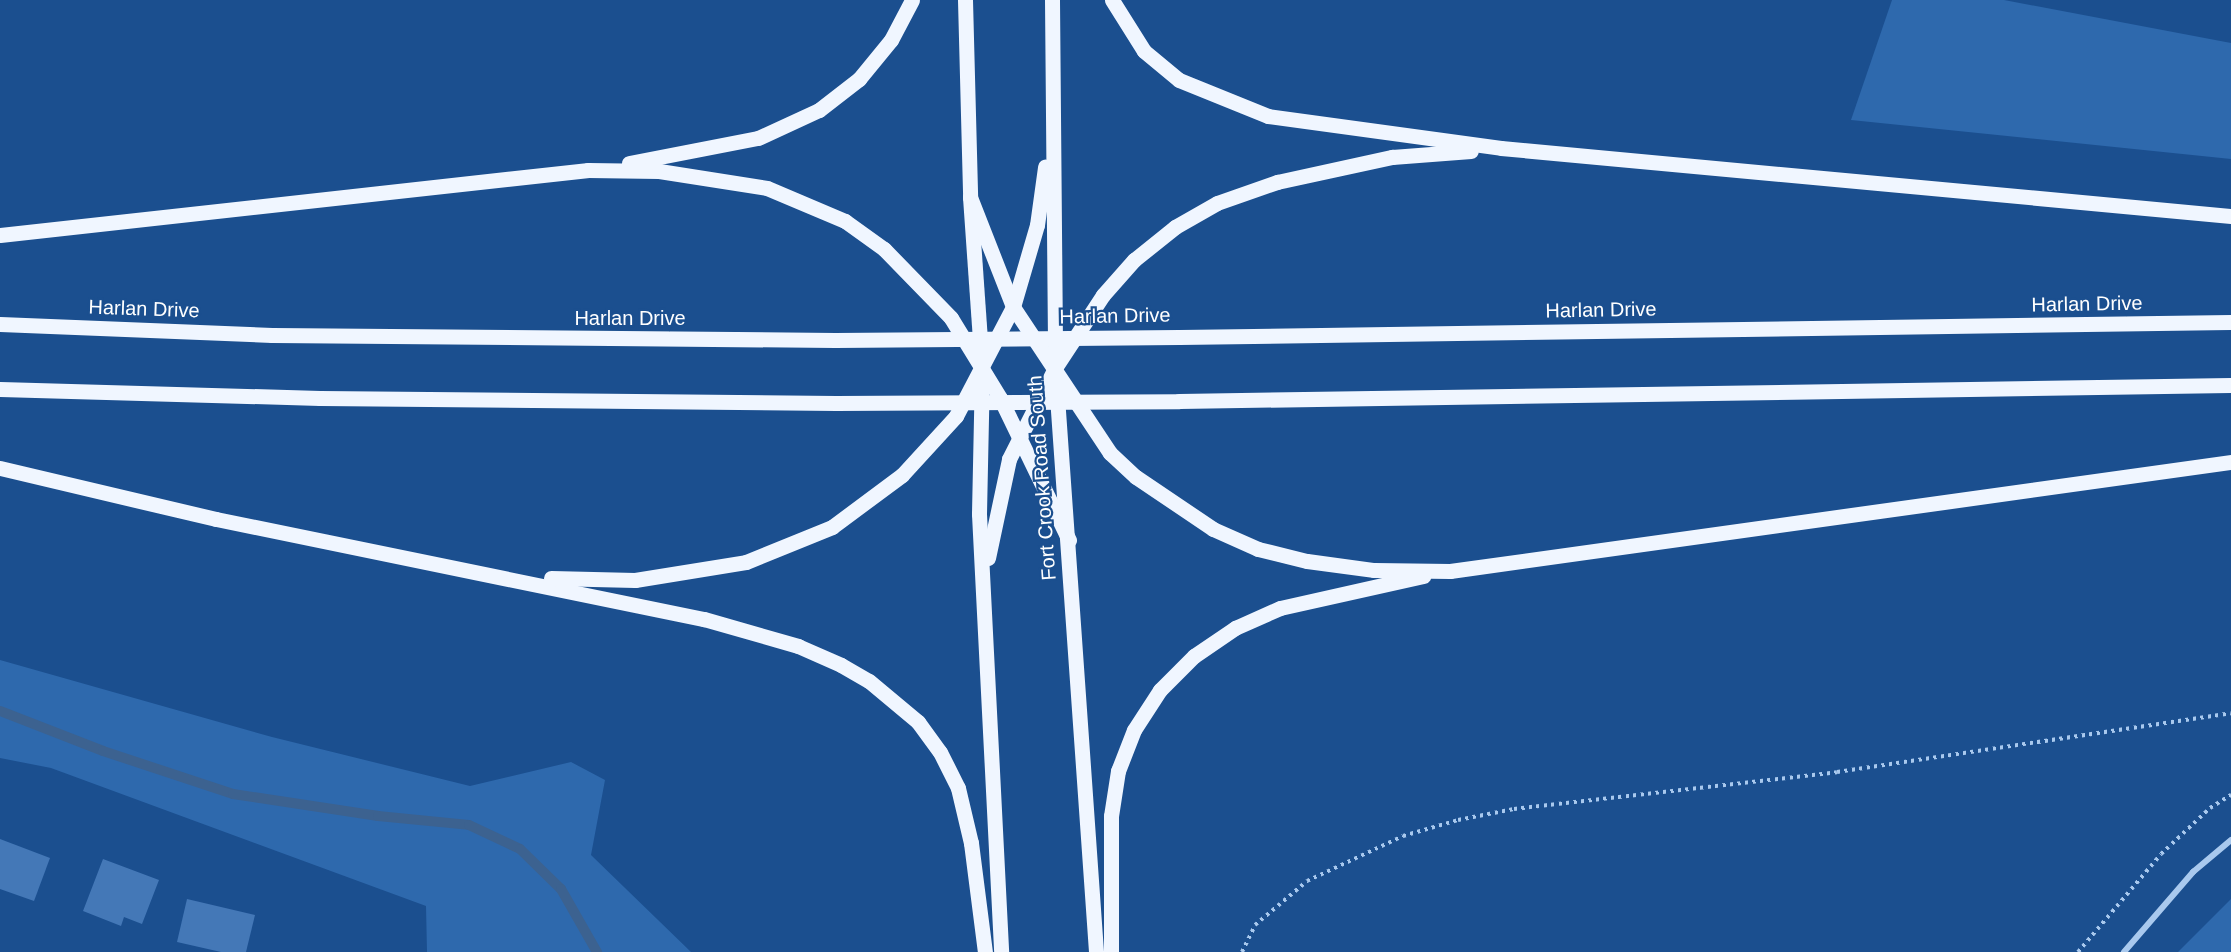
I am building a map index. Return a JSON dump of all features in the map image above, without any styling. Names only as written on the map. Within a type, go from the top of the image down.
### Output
[{"type":"main road","points":[[0,234],[588,170],[717,149],[800,120],[859,79],[891,40],[912,0]]},
{"type":"main road","points":[[965,0],[969,197],[982,370],[979,514],[1001,952]]},
{"type":"main road","name":"Fort Crook Road South","points":[[1052,0],[1055,368],[1069,540],[1096,952]]},
{"type":"main road","points":[[1112,0],[1144,51],[1179,80],[1218,99],[1268,116],[1501,148],[2231,216]]},
{"type":"main road","points":[[486,572],[576,580],[635,580],[746,562],[792,545],[832,526],[902,476],[956,416],[1013,307],[1037,225],[1052,115]]},
{"type":"main road","points":[[983,588],[995,510],[1009,459],[1055,368],[1103,295],[1134,260],[1175,228],[1217,203],[1333,168],[1392,157],[1501,148]]},
{"type":"main road","points":[[588,170],[659,171],[709,177],[767,188],[836,216],[884,249],[918,281],[951,318],[1020,436],[1069,540]]},
{"type":"main road","points":[[969,197],[1013,307],[1110,453],[1136,477],[1213,529],[1258,549],[1307,561],[1374,570],[1450,571]]},
{"type":"main road","name":"Harlan Drive","points":[[0,324],[284,335],[835,340],[2231,322]]},
{"type":"main road","points":[[0,389],[320,398],[836,403],[1179,401],[2231,385]]},
{"type":"main road","points":[[1111,952],[1111,816],[1118,771],[1134,730],[1160,690],[1210,645],[1235,628],[1280,608],[1450,571],[2231,462]]},
{"type":"main road","points":[[0,468],[216,519],[486,572],[756,633],[798,646],[869,681],[918,722],[940,752],[958,788],[971,843],[985,952]]},
{"type":"street","points":[[2124,952],[2193,872],[2231,840]]},
{"type":"path","points":[[1242,952],[1255,925],[1307,881],[1341,863],[1403,836],[1458,820],[1514,809],[1837,772],[2231,714]]},
{"type":"path","points":[[2078,952],[2161,854],[2210,808],[2231,795]]},
{"type":"shaded area","points":[[1892,0],[2004,0],[2231,43],[2231,159],[1851,120]]},
{"type":"shaded area","points":[[0,660],[272,737],[470,786],[571,762],[605,780],[591,855],[691,952],[427,952],[426,906],[51,768],[0,758]]},
{"type":"shaded area","points":[[2231,899],[2231,952],[2178,952]]},
{"type":"building","points":[[0,839],[50,858],[34,901],[0,889]]},
{"type":"building","points":[[103,859],[159,880],[142,924],[124,917],[121,926],[83,911]]},
{"type":"building","points":[[187,899],[255,915],[246,952],[221,952],[177,942]]},
{"type":"waterway","points":[[0,711],[103,751],[233,794],[378,816],[469,825],[520,849],[561,889],[597,952]]}]
